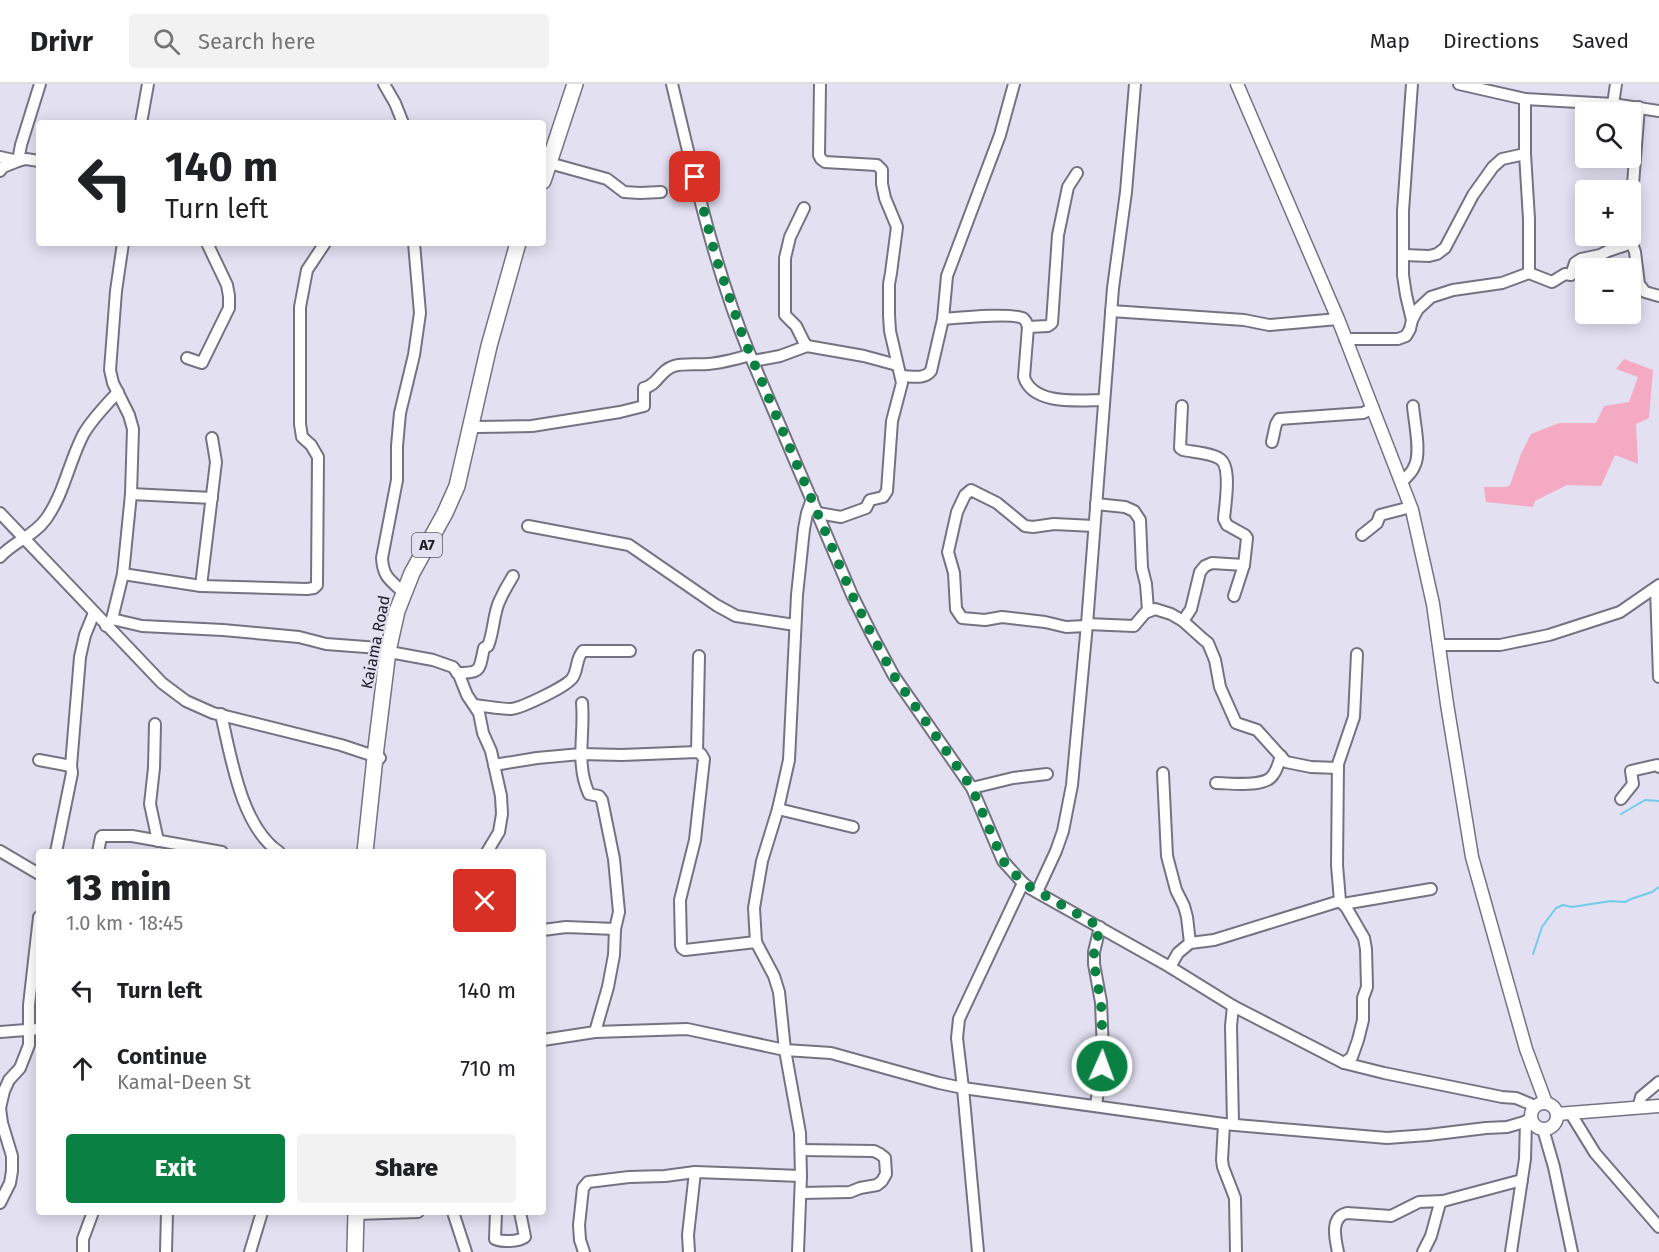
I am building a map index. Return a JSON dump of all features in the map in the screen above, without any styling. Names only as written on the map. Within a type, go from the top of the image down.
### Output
[{"type":"highway","points":[[546,164],[569,84]]},
{"type":"highway","points":[[546,164],[575,84]]},
{"type":"highway","name":"Kaiama Road","points":[[365,849],[397,611],[415,566],[445,513],[457,486],[489,346],[517,246]]},
{"type":"highway","name":"Kaiama Road","points":[[391,652],[405,604],[461,490],[468,469],[493,353],[522,246]]},
{"type":"highway","name":"Kaiama Road","points":[[370,849],[378,753]]},
{"type":"highway","points":[[348,1252],[353,1215]]},
{"type":"highway","points":[[353,1215],[355,1252]]},
{"type":"main road","points":[[1237,84],[1338,319],[1411,507],[1430,593],[1472,857],[1533,1070],[1539,1104]]},
{"type":"main road","points":[[1539,1104],[1551,1105],[1557,1114],[1552,1127],[1543,1129],[1528,1121],[1532,1110],[1539,1104]]},
{"type":"main road","points":[[1557,1114],[1659,1106]]},
{"type":"street","points":[[18,161],[27,122],[40,84]]},
{"type":"street","points":[[142,120],[148,84]]},
{"type":"street","points":[[384,84],[402,120]]},
{"type":"street","points":[[672,84],[716,258],[751,358],[852,595],[872,635],[894,676],[972,788],[1003,861],[1023,883],[1037,892],[1170,966],[1233,1006],[1344,1063],[1539,1104]]},
{"type":"street","points":[[818,513],[841,517],[852,514],[866,508],[870,500],[883,497],[887,491],[892,421],[902,383],[890,331],[889,284],[897,227],[885,198],[882,170],[877,165],[825,162],[821,159],[819,155],[820,84]]},
{"type":"street","points":[[901,376],[923,377],[931,371],[943,319],[947,276],[1000,135],[1014,84]]},
{"type":"street","points":[[1037,892],[1064,831],[1072,784],[1111,311],[1126,192],[1135,84]]},
{"type":"street","points":[[1412,84],[1403,211],[1404,285],[1412,320]]},
{"type":"street","points":[[1614,102],[1616,84]]},
{"type":"street","points":[[1463,85],[1525,99],[1578,102]]},
{"type":"street","points":[[1525,99],[1529,273]]},
{"type":"street","points":[[1641,107],[1659,111]]},
{"type":"street","points":[[1404,255],[1429,256],[1445,248],[1473,195],[1493,167],[1502,159],[1525,154]]},
{"type":"street","points":[[0,157],[18,161]]},
{"type":"street","points":[[0,171],[3,166],[18,161],[36,161]]},
{"type":"street","points":[[546,164],[607,179],[624,192],[662,192]]},
{"type":"street","points":[[1028,327],[1048,326],[1052,323],[1058,235],[1068,187],[1077,173]]},
{"type":"street","points":[[804,208],[790,237],[784,258],[785,315],[796,326],[807,346],[897,364]]},
{"type":"street","points":[[109,622],[123,574],[131,494],[133,429],[129,415],[113,383],[110,370],[115,302],[123,246]]},
{"type":"street","points":[[187,358],[201,363],[229,308],[227,285],[208,246]]},
{"type":"street","points":[[123,574],[201,586],[307,589],[317,585],[318,457],[311,445],[302,437],[300,424],[300,307],[307,270],[323,246]]},
{"type":"street","points":[[403,592],[387,578],[382,558],[397,480],[400,413],[414,355],[420,313],[414,246]]},
{"type":"street","points":[[1345,339],[1398,339],[1406,336],[1418,309],[1431,297],[1453,290],[1502,284],[1529,273],[1552,282],[1565,274],[1571,275],[1575,263],[1581,259],[1600,255],[1618,246]]},
{"type":"street","points":[[1632,246],[1639,284],[1645,292],[1659,296]]},
{"type":"street","points":[[1111,311],[1244,320],[1269,325],[1338,319]]},
{"type":"street","points":[[943,319],[986,316],[1022,317],[1028,327],[1024,377],[1027,383],[1046,398],[1104,400]]},
{"type":"street","points":[[477,427],[532,426],[620,412],[644,406],[644,388],[652,386],[664,371],[673,366],[780,356],[807,346]]},
{"type":"street","points":[[0,557],[47,518],[84,434],[118,392]]},
{"type":"street","points":[[1182,406],[1180,448],[1220,458],[1225,464],[1227,473],[1224,519],[1227,525],[1247,538],[1244,565],[1234,596]]},
{"type":"street","points":[[1402,482],[1414,469],[1418,453],[1413,406]]},
{"type":"street","points":[[1272,442],[1279,419],[1363,413],[1373,408]]},
{"type":"street","points":[[201,586],[216,462],[212,438]]},
{"type":"street","points":[[1094,526],[1054,524],[1025,526],[997,503],[971,490],[965,495],[957,512],[948,552],[954,573],[956,609],[962,618],[985,620],[1002,617],[1066,627],[1134,626],[1148,610],[1155,609],[1171,614],[1183,621],[1208,643],[1215,660],[1220,687],[1236,723],[1257,730],[1286,762],[1292,765],[1338,768]]},
{"type":"street","points":[[131,494],[212,498]]},
{"type":"street","points":[[798,1252],[801,1193],[800,1133],[785,1050],[779,992],[774,976],[756,942],[754,908],[762,861],[778,809],[789,760],[797,595],[804,529],[812,499]]},
{"type":"street","points":[[1096,504],[1125,507],[1134,511],[1140,520],[1142,568],[1148,610]]},
{"type":"street","points":[[1362,535],[1377,523],[1380,514],[1411,507]]},
{"type":"street","points":[[0,513],[94,613],[109,622],[162,683],[186,701],[213,713],[378,753]]},
{"type":"street","points":[[528,526],[629,545],[716,605],[736,616],[795,625]]},
{"type":"street","points":[[1183,621],[1191,609],[1200,572],[1205,566],[1212,563],[1244,565]]},
{"type":"street","points":[[457,673],[475,672],[479,668],[484,648],[488,645],[493,633],[498,603],[513,576]]},
{"type":"street","points":[[1439,645],[1500,645],[1549,635],[1620,612],[1658,586]]},
{"type":"street","points":[[1658,586],[1659,677]]},
{"type":"street","points":[[57,849],[72,773],[80,657],[85,635],[94,613]]},
{"type":"street","points":[[109,622],[299,637],[326,644],[379,648],[453,667],[479,714],[483,733],[491,751],[501,796],[502,814],[499,832],[489,849]]},
{"type":"street","points":[[474,705],[509,709],[519,707],[563,687],[573,678],[583,651],[630,651]]},
{"type":"street","points":[[1344,1063],[1352,1057],[1358,1040],[1363,1020],[1363,998],[1367,987],[1364,939],[1342,902],[1337,865],[1338,764],[1354,717],[1357,654]]},
{"type":"street","points":[[697,752],[699,656]]},
{"type":"street","points":[[582,703],[583,776],[591,795],[599,796],[602,800],[618,886],[619,912],[615,929],[614,955],[608,987],[595,1032]]},
{"type":"street","points":[[221,714],[248,814],[265,840],[276,849]]},
{"type":"street","points":[[155,724],[150,804],[158,841]]},
{"type":"street","points":[[494,765],[581,754],[697,752],[701,754],[704,759],[695,840],[680,900],[681,945],[685,950],[756,942]]},
{"type":"street","points":[[1216,783],[1251,784],[1264,781],[1272,777],[1281,756]]},
{"type":"street","points":[[39,760],[71,766]]},
{"type":"street","points":[[1621,799],[1633,784],[1631,771],[1657,765],[1659,767]]},
{"type":"street","points":[[1163,773],[1167,856],[1176,890],[1187,917],[1190,943]]},
{"type":"street","points":[[972,788],[1013,778],[1047,774]]},
{"type":"street","points":[[778,809],[853,827]]},
{"type":"street","points":[[99,849],[102,836],[132,836],[205,849]]},
{"type":"street","points":[[0,851],[36,872]]},
{"type":"street","points":[[978,1252],[957,1038],[959,1019],[1023,883]]},
{"type":"street","points":[[1170,966],[1178,953],[1190,943],[1214,940],[1342,902],[1431,889]]},
{"type":"street","points":[[546,930],[566,927],[615,929]]},
{"type":"street","points":[[1096,1106],[1103,1051],[1101,1002],[1094,964],[1094,952],[1100,927]]},
{"type":"street","points":[[0,1203],[10,1183],[12,1156],[0,1108],[9,1080],[20,1068],[27,1053],[34,1029],[29,1005],[36,940]]},
{"type":"street","points":[[1233,1006],[1228,1124],[1222,1160],[1235,1198],[1236,1252]]},
{"type":"street","points":[[0,1032],[34,1029]]},
{"type":"street","points":[[546,1040],[595,1032],[687,1029],[785,1050],[831,1053],[963,1088],[1228,1124],[1387,1137],[1507,1127],[1528,1121],[1525,1159],[1511,1252]]},
{"type":"street","points":[[1638,1108],[1641,1097],[1659,1082]]},
{"type":"street","points":[[1571,1114],[1595,1153],[1659,1227]]},
{"type":"street","points":[[1543,1129],[1554,1167],[1572,1252]]},
{"type":"street","points":[[801,1150],[874,1151],[885,1158],[886,1174],[877,1185],[850,1192],[801,1193]]},
{"type":"street","points":[[584,1252],[579,1233],[583,1188],[586,1183],[695,1172],[801,1176]]},
{"type":"street","points":[[689,1252],[688,1235],[695,1172]]},
{"type":"street","points":[[1338,1252],[1335,1232],[1336,1218],[1340,1214],[1391,1216],[1419,1202],[1443,1201],[1522,1180]]},
{"type":"street","points":[[1423,1252],[1431,1236],[1440,1203],[1443,1201]]},
{"type":"street","points":[[83,1252],[83,1239],[92,1215]]},
{"type":"street","points":[[166,1252],[167,1215]]},
{"type":"street","points":[[250,1252],[261,1215]]},
{"type":"street","points":[[454,1215],[466,1252]]},
{"type":"street","points":[[496,1215],[495,1239],[500,1241],[521,1240],[525,1237],[521,1215]]},
{"type":"shaded area","points":[[1624,359],[1653,370],[1649,418],[1636,424],[1638,464],[1615,455],[1601,486],[1567,485],[1535,501],[1533,507],[1486,502],[1484,487],[1510,485],[1531,434],[1559,423],[1596,423],[1604,406],[1629,402],[1638,377],[1616,369]]},
{"type":"waterway","points":[[1621,814],[1645,800],[1659,801]]},
{"type":"waterway","points":[[1533,954],[1542,927],[1556,908],[1563,905],[1572,907],[1611,901],[1625,902],[1659,887]]},
{"type":"route","points":[[695,177],[716,258],[743,337],[852,595],[894,676],[972,788],[997,849],[1011,871],[1023,883],[1100,927],[1094,952],[1094,964],[1101,1002],[1102,1066]]}]
